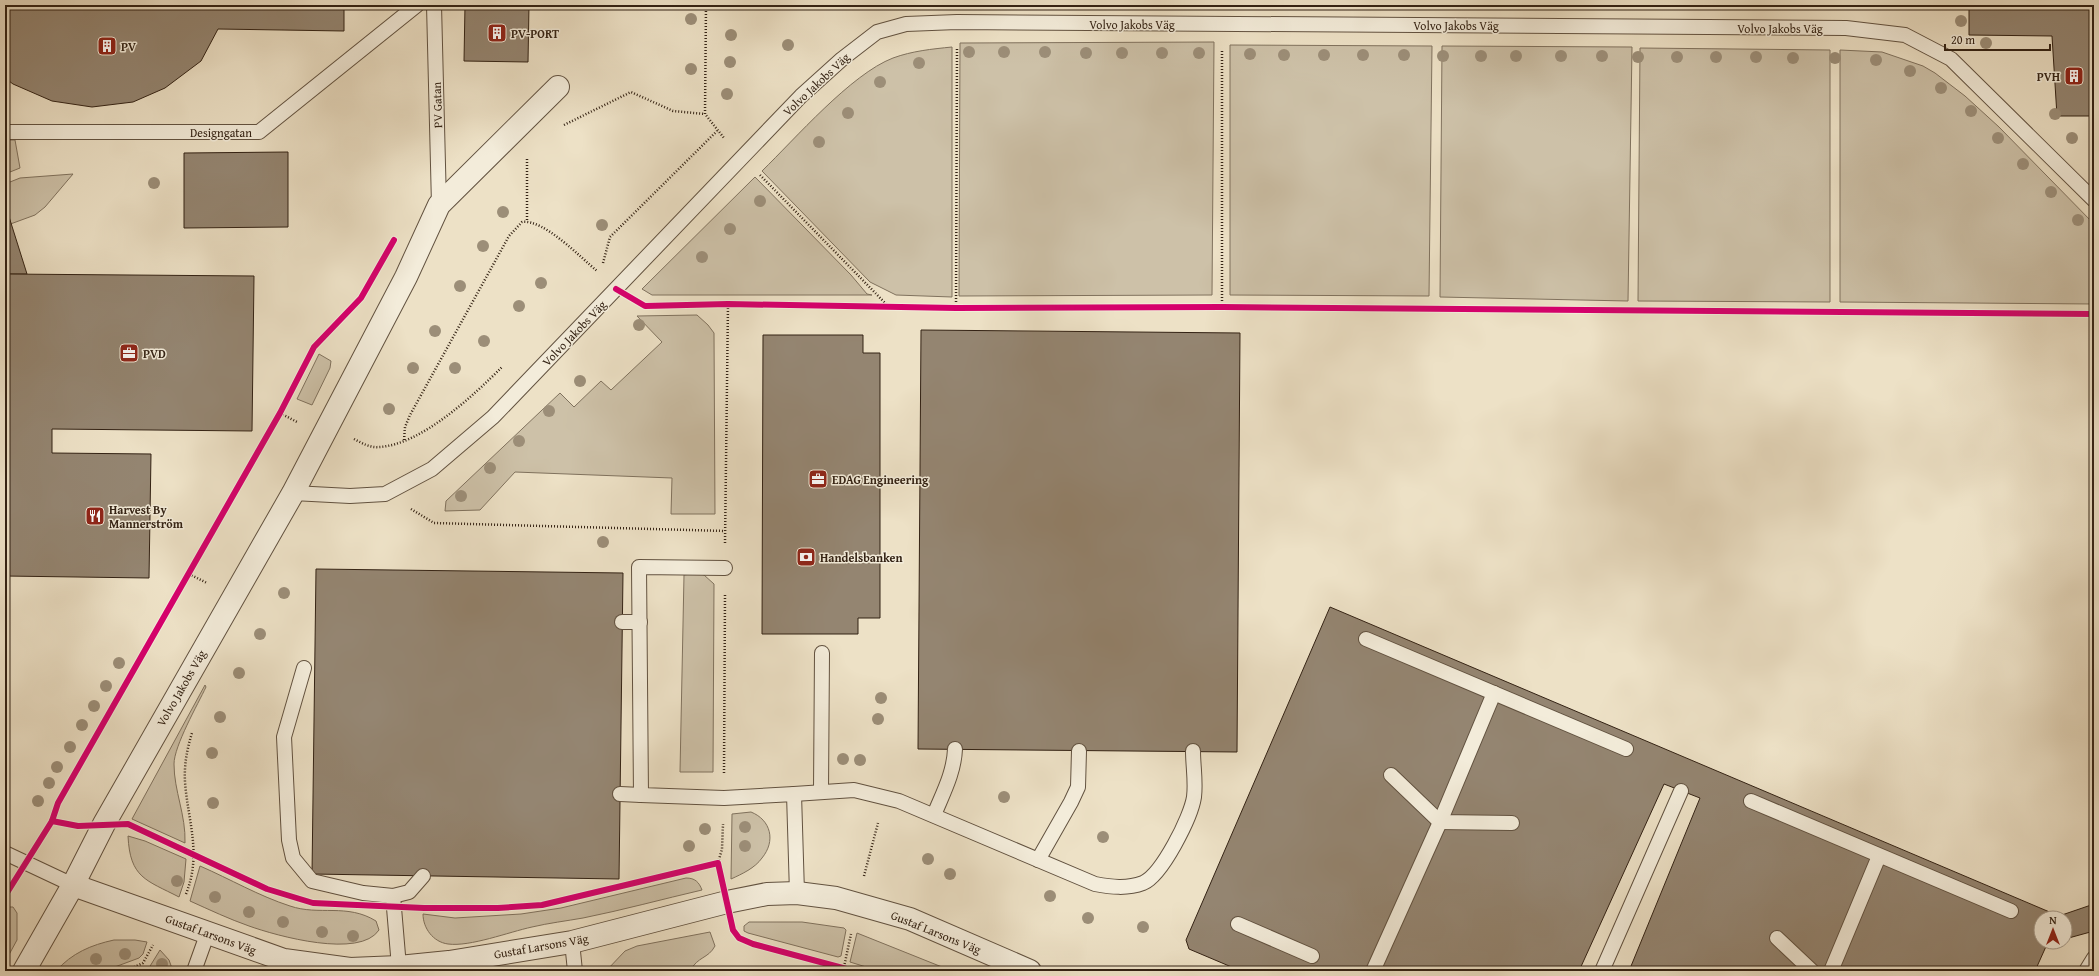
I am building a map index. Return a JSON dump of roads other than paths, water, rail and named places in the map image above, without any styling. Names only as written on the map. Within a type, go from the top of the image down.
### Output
[{"type":"street","name":"Volvo Jakobs Väg","points":[[73,885],[104,824],[293,493],[406,277],[439,205],[558,87]]},
{"type":"street","name":"Gustaf Larsons Väg","points":[[73,885],[284,960],[350,968],[400,967],[449,962],[572,942],[733,901],[767,894],[796,893],[836,898],[910,919],[1030,971]]},
{"type":"street","points":[[24,971],[73,885]]},
{"type":"lane","name":"Designgatan","points":[[5,132],[258,132],[417,5]]},
{"type":"lane","name":"PV Gatan","points":[[434,5],[439,205]]},
{"type":"lane","name":"Volvo Jakobs Väg","points":[[293,493],[350,496],[385,494],[432,469],[493,417],[801,96],[842,59],[877,32],[906,24],[957,22],[1846,28],[1905,35],[1951,59],[2094,200]]},
{"type":"lane","points":[[640,795],[639,567],[725,568]]},
{"type":"lane","points":[[622,622],[640,622]]},
{"type":"lane","points":[[1366,639],[1626,749]]},
{"type":"lane","points":[[821,791],[822,653]]},
{"type":"lane","points":[[304,668],[284,736],[289,840],[293,858],[312,881],[363,892],[393,896],[409,892],[423,876]]},
{"type":"lane","points":[[1373,971],[1440,822],[1494,693]]},
{"type":"lane","points":[[934,815],[949,778],[954,762],[955,749]]},
{"type":"lane","points":[[1038,860],[1078,787],[1079,750]]},
{"type":"lane","points":[[620,794],[724,798],[854,790],[899,801],[1095,884],[1119,888],[1144,883],[1156,874],[1182,830],[1194,798],[1193,751]]},
{"type":"lane","points":[[1392,775],[1440,822],[1512,823]]},
{"type":"lane","points":[[1602,971],[1681,791]]},
{"type":"lane","points":[[794,794],[796,893]]},
{"type":"lane","points":[[1751,801],[2011,911]]},
{"type":"lane","points":[[5,853],[73,885]]},
{"type":"lane","points":[[1831,971],[1879,856]]},
{"type":"lane","points":[[393,896],[400,967]]},
{"type":"lane","points":[[1238,924],[1312,956]]},
{"type":"lane","points":[[194,971],[208,932]]},
{"type":"lane","points":[[1777,938],[1812,971]]},
{"type":"lane","points":[[572,942],[575,971]]},
{"type":"lane","points":[[2086,971],[2094,958]]},
{"type":"place","name":"PV-PORT","points":[[497,33]]},
{"type":"place","name":"PV","points":[[107,46]]},
{"type":"place","name":"PVH","points":[[2074,76]]},
{"type":"place","name":"PVD","points":[[129,353]]},
{"type":"place","name":"EDAG Engineering","points":[[818,479]]},
{"type":"place","name":"Harvest By Mannerström","points":[[95,516]]},
{"type":"place","name":"Handelsbanken","points":[[806,557]]}]
